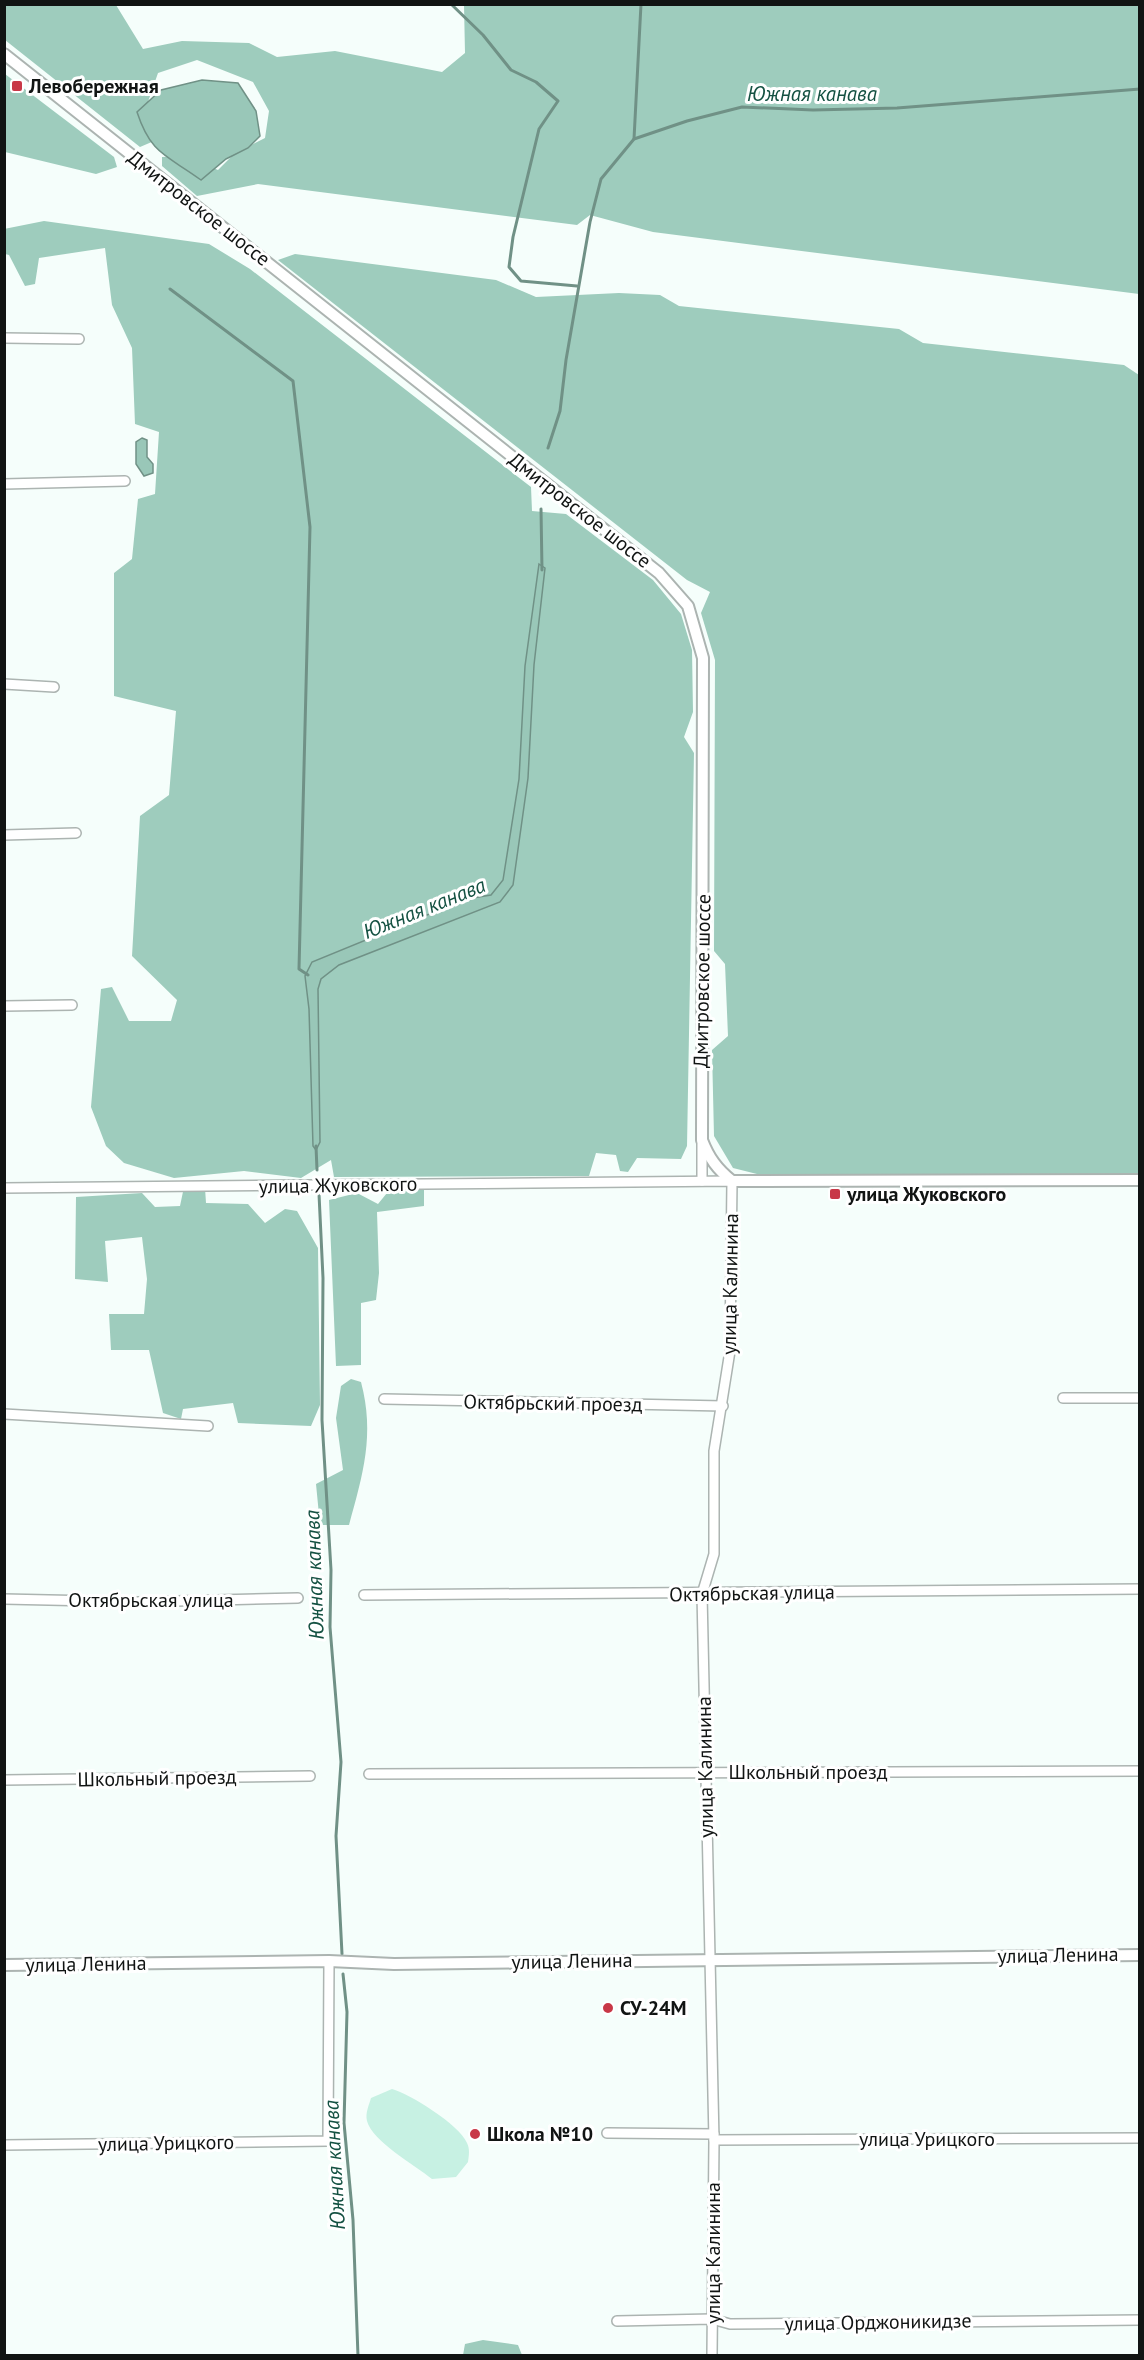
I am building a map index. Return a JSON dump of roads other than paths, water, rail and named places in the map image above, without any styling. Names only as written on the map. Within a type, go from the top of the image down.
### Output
[{"type":"street","name":"Дмитровское шоссе","points":[[4,54],[659,573],[688,606],[703,658],[702,1140],[715,1166],[732,1181]]},
{"type":"street","points":[[4,338],[79,339]]},
{"type":"street","points":[[4,484],[124,481]]},
{"type":"street","points":[[4,684],[54,687]]},
{"type":"street","points":[[4,835],[76,833]]},
{"type":"street","points":[[4,1006],[72,1005]]},
{"type":"street","points":[[702,1140],[702,1181]]},
{"type":"street","name":"улица Жуковского","points":[[4,1188],[702,1181],[1140,1180]]},
{"type":"street","name":"улица Калинина","points":[[712,2355],[714,2137],[708,1959],[702,1594],[714,1554],[714,1451],[730,1351],[732,1181]]},
{"type":"street","points":[[1063,1398],[1140,1398]]},
{"type":"street","name":"Октябрьский проезд","points":[[384,1399],[723,1406]]},
{"type":"street","points":[[4,1414],[208,1426]]},
{"type":"street","name":"Октябрьская улица","points":[[364,1595],[1140,1589]]},
{"type":"street","name":"Октябрьская улица","points":[[4,1599],[138,1602],[298,1598]]},
{"type":"street","name":"Школьный проезд","points":[[369,1774],[1140,1771]]},
{"type":"street","name":"Школьный проезд","points":[[4,1780],[310,1776]]},
{"type":"street","name":"улица Ленина","points":[[4,1965],[329,1961],[394,1964],[1140,1955]]},
{"type":"street","name":"улица Урицкого","points":[[4,2145],[328,2141],[329,1961]]},
{"type":"street","name":"улица Урицкого","points":[[607,2133],[714,2137],[1140,2138]]},
{"type":"street","name":"улица Орджоникидзе","points":[[617,2321],[712,2319],[730,2324],[1140,2320]]},
{"type":"waterway","points":[[451,4],[483,35],[511,70],[536,82],[558,101],[539,129],[513,237],[509,267],[521,281],[577,286]]},
{"type":"waterway","points":[[634,139],[641,4]]},
{"type":"waterway","name":"Южная канава","points":[[548,448],[560,411],[566,360],[590,222],[601,179],[634,139],[687,121],[742,107],[813,110],[897,108],[1140,89]]},
{"type":"waterway","points":[[170,289],[293,381],[310,527],[299,969],[308,975]]},
{"type":"waterway","name":"Южная канава","points":[[541,509],[542,570]]},
{"type":"waterway","name":"Южная канава","points":[[316,1146],[317,1170]]},
{"type":"waterway","name":"Южная канава","points":[[319,1194],[323,1278],[322,1420],[331,1570],[330,1627],[341,1762],[336,1836],[342,1954]]},
{"type":"waterway","name":"Южная канава","points":[[343,1974],[347,2012],[344,2123],[353,2220],[358,2356]]},
{"type":"place","name":"Левобережная","points":[[17,86]]},
{"type":"place","name":"улица Жуковского","points":[[835,1194]]},
{"type":"place","name":"СУ-24М","points":[[608,2008]]},
{"type":"place","name":"Школа №10","points":[[475,2134]]}]
